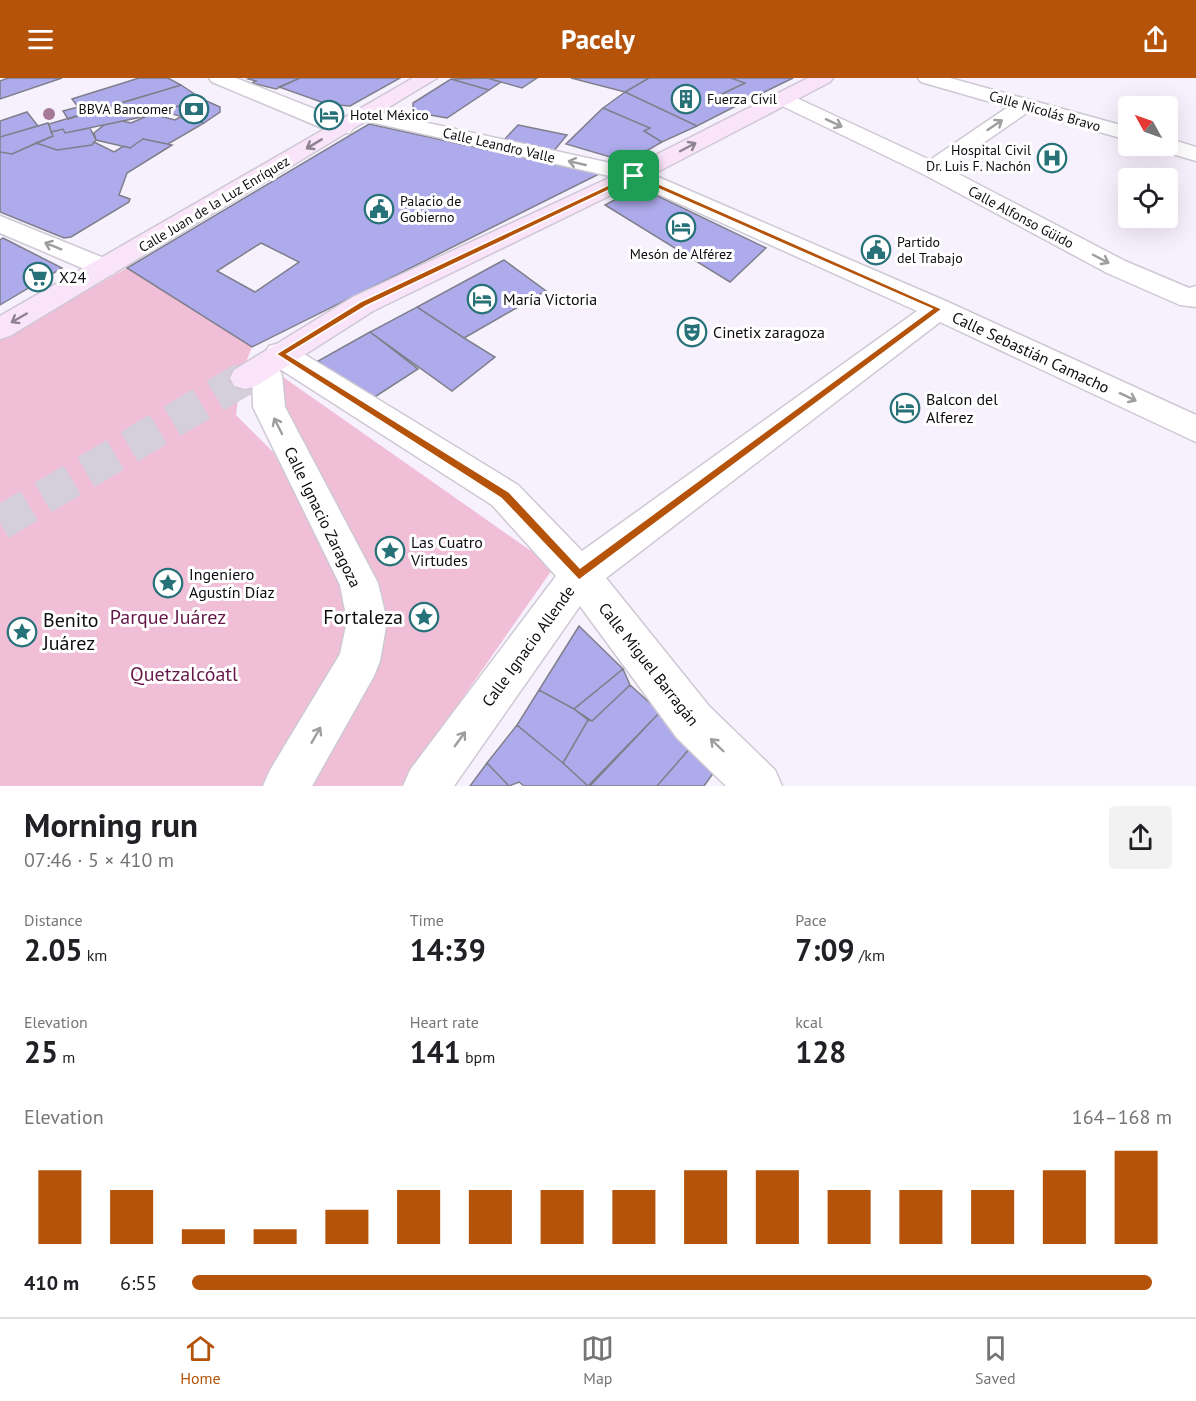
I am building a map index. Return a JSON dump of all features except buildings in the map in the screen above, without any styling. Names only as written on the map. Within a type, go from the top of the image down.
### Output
[{"type":"main road","name":"Calle Juan de la Luz Enríquez","points":[[0,329],[427,78]]},
{"type":"main road","points":[[263,369],[363,304],[634,176],[823,78]]},
{"type":"street","points":[[219,78],[342,128]]},
{"type":"street","name":"Calle Nicolás Bravo","points":[[928,78],[1118,131]]},
{"type":"street","name":"Calle Alfonso Güido","points":[[781,98],[931,169],[1116,267],[1190,299],[1196,295]]},
{"type":"street","points":[[931,169],[1025,105]]},
{"type":"street","name":"Calle Leandro Valle","points":[[364,115],[634,176]]},
{"type":"street","points":[[1178,148],[1196,154]]},
{"type":"street","name":"Calle Sebastián Camacho","points":[[634,176],[938,309],[1196,429]]},
{"type":"street","points":[[0,224],[105,268]]},
{"type":"street","name":"Calle Ignacio Allende","points":[[426,786],[579,575],[938,309]]},
{"type":"street","name":"Calle Miguel Barragán","points":[[263,369],[505,495],[579,575],[693,722],[759,786]]},
{"type":"street","name":"Calle Ignacio Zaragoza","points":[[263,369],[269,406],[359,583],[366,621],[359,661],[286,786]]},
{"type":"green space","name":"Parque Juárez","points":[[127,268],[252,347],[241,375],[236,415],[273,452],[350,601],[337,687],[278,786],[0,786],[0,340]]},
{"type":"green space","points":[[283,377],[554,567],[401,786],[296,786],[367,639],[279,416]]},
{"type":"tunnel","points":[[0,523],[245,378]]},
{"type":"place","name":"Fuerza Civil","points":[[686,99]]},
{"type":"place","name":"BBVA Bancomer","points":[[194,109]]},
{"type":"place","name":"Hotel México","points":[[329,115]]},
{"type":"place","name":"Hospital Civil Dr. Luis F. Nachón","points":[[1052,158]]},
{"type":"place","name":"Palacio de Gobierno","points":[[379,209]]},
{"type":"place","name":"Mesón de Alférez","points":[[681,227]]},
{"type":"place","name":"Partido del Trabajo","points":[[876,250]]},
{"type":"place","name":"X24","points":[[38,277]]},
{"type":"place","name":"María Victoria","points":[[482,299]]},
{"type":"place","name":"Cinetix zaragoza","points":[[692,332]]},
{"type":"place","name":"Balcon del Alferez","points":[[905,408]]},
{"type":"place","name":"Las Cuatro Virtudes","points":[[390,551]]},
{"type":"place","name":"Ingeniero Agustín Díaz","points":[[168,583]]},
{"type":"place","name":"Fortaleza","points":[[424,617]]},
{"type":"place","name":"Benito Juárez","points":[[22,632]]},
{"type":"route","points":[[634,176],[938,309],[579,575],[505,495],[280,354],[363,304],[634,176]]},
{"type":"park label","name":"Quetzalcóatl","points":[[184,674]]}]
